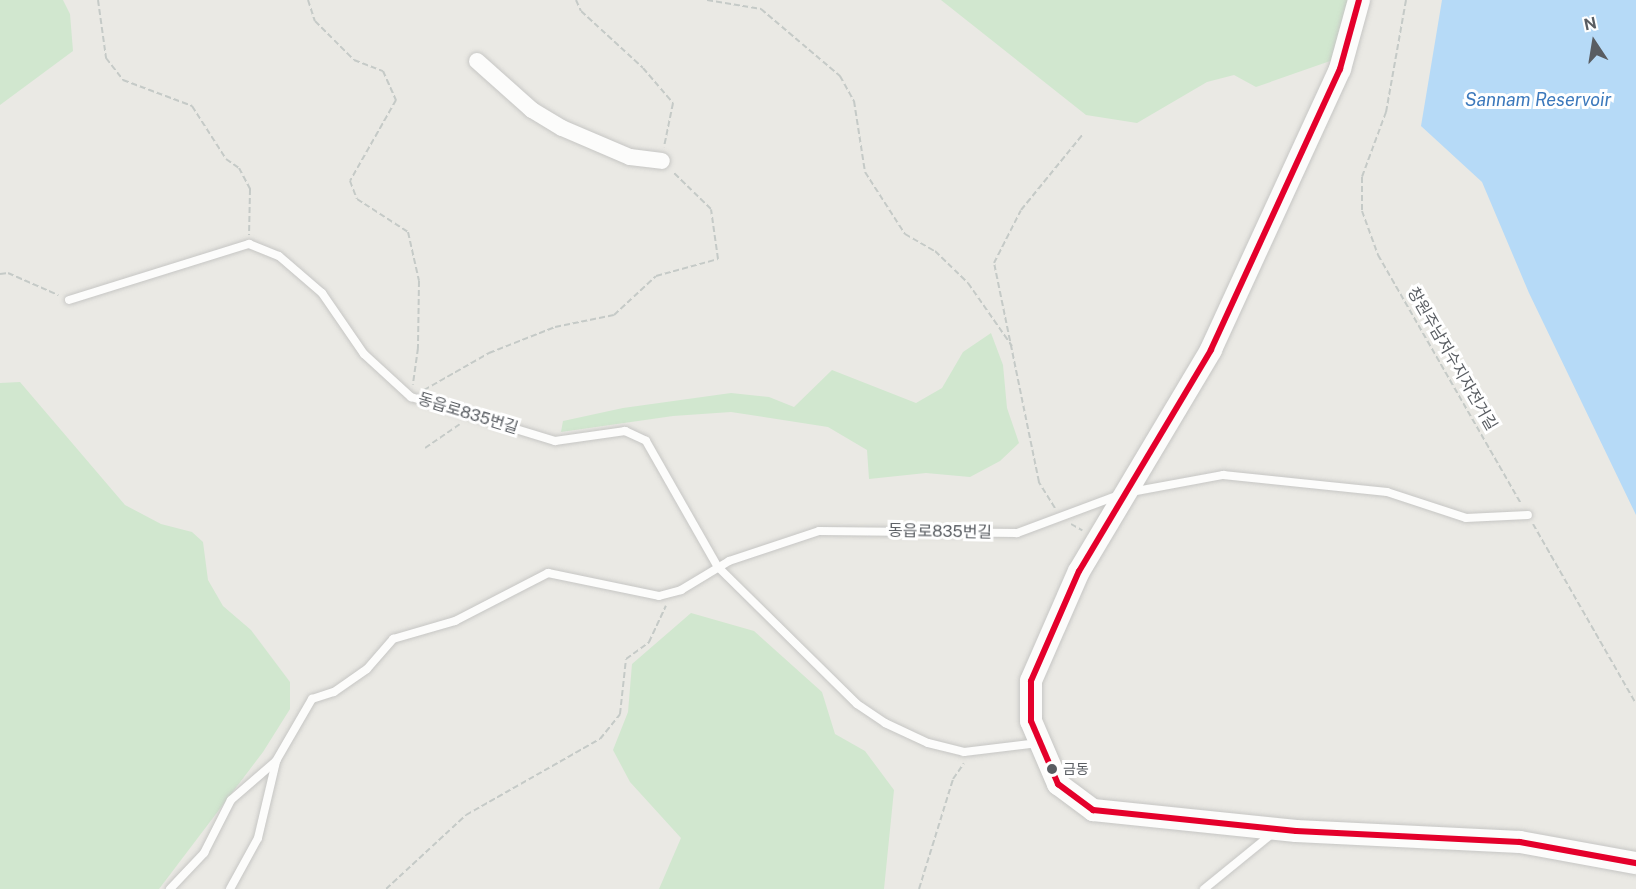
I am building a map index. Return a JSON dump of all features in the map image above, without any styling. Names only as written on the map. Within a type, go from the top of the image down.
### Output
[{"type":"street","points":[[1359,0],[1340,69],[1211,350],[1079,571],[1030,681],[1031,721],[1058,784],[1093,810],[1278,829],[1520,842],[1636,863]]},
{"type":"street","points":[[477,61],[532,110],[562,128],[630,157],[662,161]]},
{"type":"lane","points":[[69,300],[249,243]]},
{"type":"lane","name":"동읍로835번길","points":[[249,243],[279,256],[322,292],[364,354],[411,397],[555,441],[626,431],[646,441],[718,567],[857,704],[885,723],[928,744],[973,751],[1041,743]]},
{"type":"lane","name":"동읍로835번길","points":[[170,889],[204,853],[231,800],[276,761],[312,699],[334,692],[367,669],[393,639],[455,621],[548,573],[659,596],[672,592],[718,567],[819,531],[1017,533],[1126,493],[1223,475],[1387,492],[1466,518],[1528,515]]},
{"type":"lane","points":[[230,889],[258,838],[276,761]]},
{"type":"lane","points":[[1204,889],[1278,829]]},
{"type":"path","points":[[98,0],[106,58],[123,80],[192,106],[226,159],[239,168],[250,189],[249,243]]},
{"type":"path","points":[[308,0],[315,21],[354,60],[383,71],[396,100],[350,181],[357,199],[408,232],[419,281],[418,348],[411,397]]},
{"type":"path","points":[[411,397],[500,349],[555,327],[614,315],[656,276],[718,259],[711,209],[662,161],[673,103],[644,68],[581,11],[576,0]]},
{"type":"path","points":[[707,0],[761,9],[840,76],[854,101],[865,172],[905,234],[935,251],[968,283],[1012,346]]},
{"type":"path","name":"창원주남저수지자전거길","points":[[1406,0],[1386,112],[1362,177],[1362,211],[1378,255],[1636,704]]},
{"type":"path","points":[[1083,134],[1021,210],[993,263],[1039,482],[1060,517],[1098,539]]},
{"type":"path","points":[[0,274],[8,273],[69,300]]},
{"type":"path","points":[[425,448],[472,416]]},
{"type":"path","points":[[386,889],[466,815],[600,739],[620,714],[626,659],[649,642],[672,592]]},
{"type":"path","points":[[919,889],[953,779],[973,751]]},
{"type":"green space","points":[[0,0],[63,0],[70,14],[73,51],[0,105]]},
{"type":"green space","points":[[941,0],[1348,0],[1333,60],[1256,87],[1234,75],[1207,82],[1137,123],[1086,115]]},
{"type":"green space","points":[[991,333],[1003,365],[1007,408],[1019,443],[1000,461],[970,477],[926,473],[869,479],[867,450],[828,427],[731,412],[673,416],[561,432],[563,421],[623,408],[731,393],[769,397],[794,407],[832,370],[916,403],[942,388],[963,352]]},
{"type":"green space","points":[[20,382],[125,505],[161,524],[192,532],[203,542],[208,580],[223,606],[251,630],[290,682],[290,709],[263,752],[159,889],[0,889],[0,383]]},
{"type":"green space","points":[[691,613],[754,631],[822,692],[835,734],[865,751],[894,790],[884,889],[659,889],[681,838],[630,782],[613,750],[628,712],[632,664]]},
{"type":"water","name":"Sannam Reservoir","points":[[1442,0],[1636,0],[1636,515],[1529,293],[1482,182],[1421,126]]},
{"type":"transit line","points":[[1359,0],[1340,69],[1211,350],[1079,571],[1031,681],[1031,721],[1058,784],[1093,810],[1296,831],[1520,842],[1636,863]]},
{"type":"place","name":"금동","points":[[1052,769]]}]
